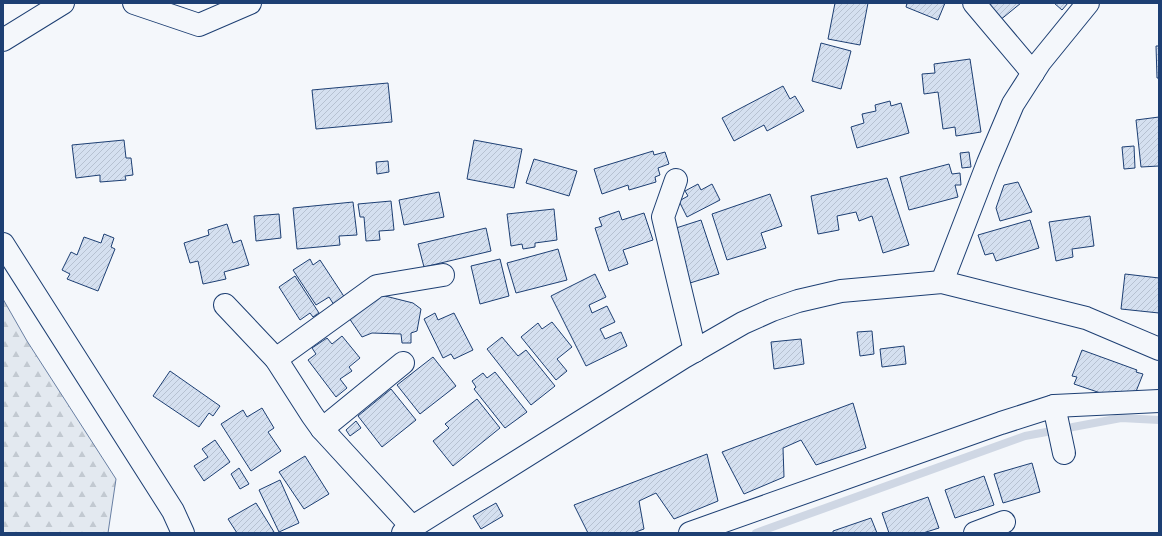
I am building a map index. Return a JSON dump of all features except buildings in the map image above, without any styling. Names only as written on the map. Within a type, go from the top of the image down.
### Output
[{"type":"street","points":[[3,40],[63,3]]},
{"type":"street","points":[[134,3],[199,25],[250,3]]},
{"type":"street","points":[[974,3],[1033,73]]},
{"type":"street","points":[[942,282],[988,163],[1013,104],[1040,62],[1088,3]]},
{"type":"street","points":[[676,180],[663,217],[695,351]]},
{"type":"street","points":[[3,244],[173,511],[183,533]]},
{"type":"street","points":[[276,359],[376,286],[443,275]]},
{"type":"street","points":[[225,305],[276,359],[322,429],[408,530],[695,351],[743,323],[772,310],[798,301],[841,291],[942,282],[1086,318],[1159,349]]},
{"type":"street","points":[[322,429],[403,363]]},
{"type":"street","points":[[690,533],[1054,406],[1159,401]]},
{"type":"street","points":[[1054,406],[1064,453]]},
{"type":"street","points":[[975,533],[1004,522]]},
{"type":"green space","points":[[3,299],[27,341],[116,479],[108,533],[3,533]]},
{"type":"waterway","points":[[756,533],[1025,436],[1121,418],[1159,420]]}]
